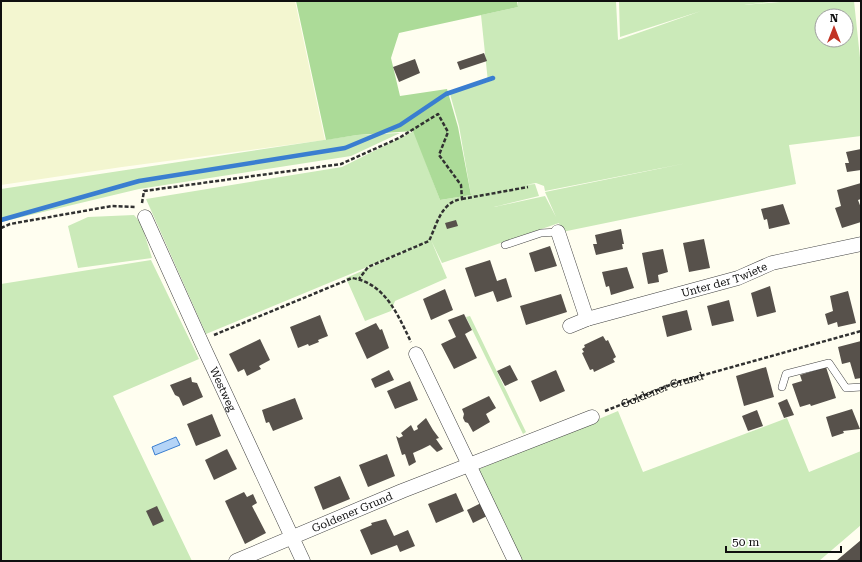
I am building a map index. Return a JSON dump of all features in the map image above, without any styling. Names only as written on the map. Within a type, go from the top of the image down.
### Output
[{"type":"street","name":"Westweg","points":[[146,217],[200,340],[303,561]]},
{"type":"street","points":[[558,232],[587,319]]},
{"type":"street","name":"Unter der Twiete","points":[[570,326],[587,319],[738,278],[772,263],[861,244]]},
{"type":"street","points":[[416,354],[515,561]]},
{"type":"street","name":"Goldener Grund","points":[[236,561],[291,536],[592,417]]},
{"type":"lane","points":[[505,245],[541,233],[558,232]]},
{"type":"lane","points":[[782,387],[786,374],[829,363],[846,388],[861,387]]},
{"type":"path","points":[[1,228],[10,224],[112,206],[141,207],[144,192],[341,164],[399,138],[438,114],[448,132],[439,155],[461,185],[462,199]]},
{"type":"path","points":[[360,279],[368,267],[429,241],[444,207],[453,200],[528,187]]},
{"type":"path","points":[[200,340],[352,278],[360,279],[377,289],[393,305],[416,354]]},
{"type":"path","name":"Goldener Grund","points":[[592,417],[675,384],[861,331]]},
{"type":"green space","points":[[1,1],[295,1],[325,140],[1,185]]},
{"type":"green space","points":[[296,1],[517,1],[518,7],[399,33],[391,58],[400,96],[447,89],[458,127],[471,195],[440,200],[413,131],[357,135],[326,140]]},
{"type":"green space","points":[[518,1],[616,1],[618,40],[701,11],[620,37],[619,1],[781,1],[744,5],[792,1],[854,1],[861,67],[861,136],[789,145],[796,184],[562,232],[559,223],[442,263],[431,240],[447,278],[395,301],[391,311],[365,321],[346,278],[430,241],[206,334],[146,199],[342,167],[414,131],[440,200],[471,195],[459,126],[450,94],[488,82],[481,15],[518,7]],"holes":[[[687,163],[545,192],[556,217],[545,196],[494,207],[539,196],[535,184],[525,185],[536,183],[544,186],[545,191]]]},
{"type":"green space","points":[[400,133],[351,156],[139,189],[1,222],[1,189],[357,135]]},
{"type":"green space","points":[[134,215],[141,223],[152,258],[78,268],[68,226],[88,217]]},
{"type":"green space","points":[[151,260],[199,359],[113,396],[192,561],[1,561],[1,284]]},
{"type":"green space","points":[[470,316],[526,432],[523,434],[466,317]]},
{"type":"green space","points":[[618,411],[643,472],[787,418],[809,472],[861,451],[861,525],[819,561],[519,561],[477,470]]},
{"type":"water","points":[[176,437],[180,445],[155,455],[152,447]]},
{"type":"building","points":[[484,53],[487,61],[460,70],[457,62]]},
{"type":"building","points":[[415,59],[420,73],[399,82],[393,67]]},
{"type":"building","points":[[861,149],[861,170],[847,172],[845,163],[849,163],[846,152]]},
{"type":"building","points":[[861,183],[861,199],[858,200],[861,208],[861,222],[842,228],[835,208],[841,206],[837,190]]},
{"type":"building","points":[[783,204],[790,224],[769,229],[767,219],[764,220],[761,209]]},
{"type":"building","points":[[456,220],[458,226],[447,229],[445,223]]},
{"type":"building","points":[[621,229],[624,244],[622,244],[623,249],[596,255],[593,244],[597,244],[595,235]]},
{"type":"building","points":[[704,239],[710,268],[689,272],[683,243]]},
{"type":"building","points":[[550,246],[557,266],[535,272],[529,253]]},
{"type":"building","points":[[663,249],[668,272],[658,275],[659,282],[648,284],[642,253]]},
{"type":"building","points":[[490,260],[497,281],[506,278],[512,297],[497,302],[493,291],[475,297],[465,268]]},
{"type":"building","points":[[627,267],[634,288],[611,295],[609,286],[606,287],[602,272]]},
{"type":"building","points":[[770,286],[776,312],[757,317],[751,293]]},
{"type":"building","points":[[445,289],[453,310],[431,320],[423,299]]},
{"type":"building","points":[[848,291],[856,323],[838,327],[837,322],[828,325],[825,314],[833,311],[830,296]]},
{"type":"building","points":[[561,294],[567,312],[526,325],[520,306]]},
{"type":"building","points":[[729,300],[734,321],[712,326],[707,306]]},
{"type":"building","points":[[687,310],[692,330],[667,337],[662,316]]},
{"type":"building","points":[[464,314],[472,330],[465,334],[477,358],[454,369],[441,344],[456,337],[448,320]]},
{"type":"building","points":[[320,315],[328,336],[309,346],[308,344],[298,348],[290,327]]},
{"type":"building","points":[[376,323],[380,330],[382,329],[389,348],[367,359],[355,333]]},
{"type":"building","points":[[603,336],[606,341],[608,340],[616,357],[613,359],[615,362],[594,372],[593,369],[590,370],[582,353],[584,352],[582,349],[585,347],[584,345]]},
{"type":"building","points":[[260,339],[270,360],[259,366],[261,369],[247,376],[244,369],[238,372],[229,354]]},
{"type":"building","points":[[861,341],[861,378],[855,379],[850,362],[842,364],[838,347]]},
{"type":"building","points":[[510,365],[518,380],[505,386],[497,371]]},
{"type":"building","points":[[766,367],[774,397],[744,406],[736,376]]},
{"type":"building","points":[[826,367],[836,398],[811,406],[810,404],[800,407],[792,384],[802,381],[800,375]]},
{"type":"building","points":[[389,370],[394,380],[375,388],[371,379]]},
{"type":"building","points":[[556,370],[565,391],[540,402],[531,381]]},
{"type":"building","points":[[191,377],[192,382],[197,383],[203,397],[183,406],[179,397],[175,395],[170,385]]},
{"type":"building","points":[[410,381],[418,400],[395,409],[387,391]]},
{"type":"building","points":[[489,396],[496,408],[486,414],[490,422],[473,432],[463,418],[464,414],[462,409]]},
{"type":"building","points":[[295,398],[303,419],[273,431],[269,422],[266,423],[262,410]]},
{"type":"building","points":[[787,399],[794,415],[784,418],[778,403]]},
{"type":"building","points":[[852,409],[860,429],[843,431],[844,433],[832,437],[826,417]]},
{"type":"building","points":[[757,410],[763,426],[748,431],[742,416]]},
{"type":"building","points":[[212,414],[221,436],[196,446],[187,424]]},
{"type":"building","points":[[426,418],[439,438],[436,439],[443,449],[437,452],[430,445],[413,453],[416,462],[409,466],[405,454],[402,455],[396,436],[399,438],[403,436],[401,433],[411,425],[414,431],[418,429],[417,426]]},
{"type":"building","points":[[227,449],[237,469],[214,480],[205,460]]},
{"type":"building","points":[[387,454],[395,476],[368,487],[359,465]]},
{"type":"building","points":[[340,476],[350,499],[323,510],[314,487]]},
{"type":"building","points":[[244,492],[247,497],[253,494],[257,503],[252,506],[266,533],[245,544],[225,501]]},
{"type":"building","points":[[456,493],[464,511],[436,523],[428,504]]},
{"type":"building","points":[[481,503],[487,516],[473,523],[467,510]]},
{"type":"building","points":[[157,506],[164,521],[153,526],[146,511]]},
{"type":"building","points":[[386,519],[394,536],[408,530],[415,546],[400,552],[397,545],[371,555],[360,530],[372,525],[371,523]]},
{"type":"building","points":[[861,540],[861,561],[836,561]]},
{"type":"waterway","points":[[1,220],[139,181],[345,148],[400,125],[446,94],[493,78]]}]
